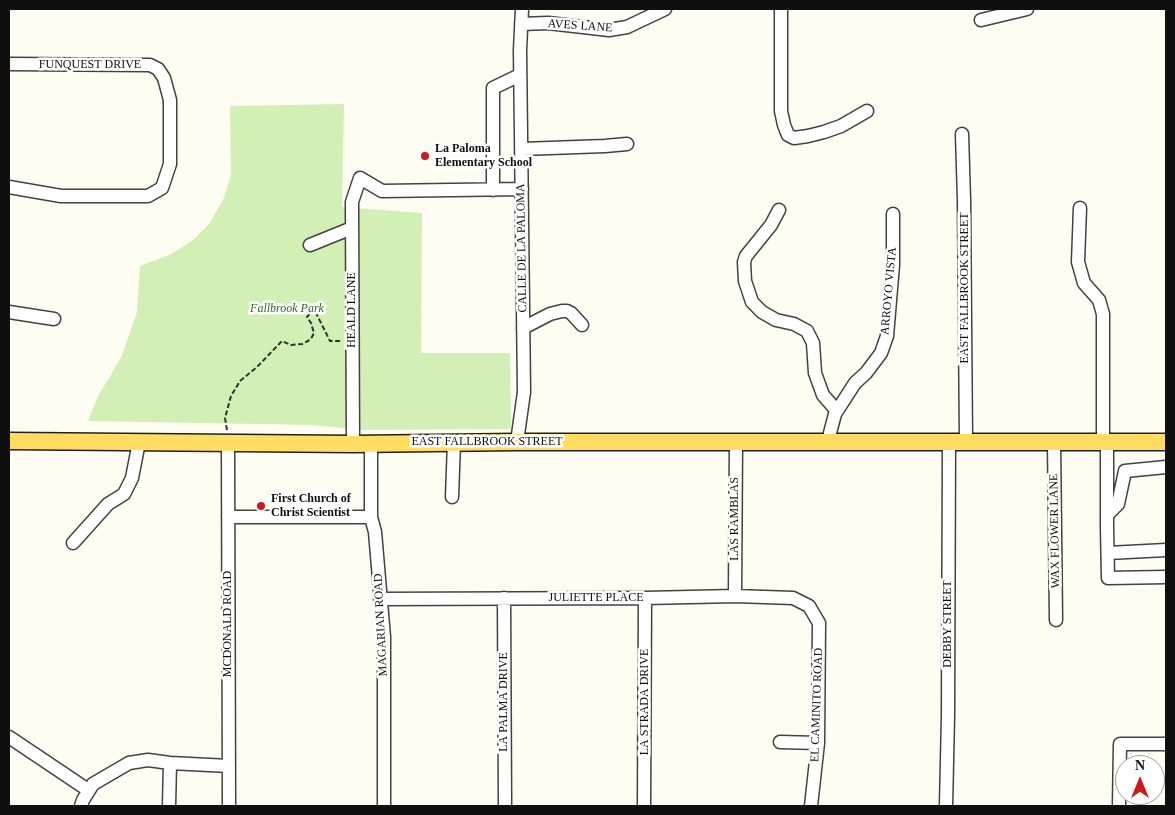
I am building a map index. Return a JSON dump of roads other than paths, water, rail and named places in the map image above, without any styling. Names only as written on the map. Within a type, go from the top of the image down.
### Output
[{"type":"main road","name":"EAST FALLBROOK STREET","points":[[9,441],[353,444],[454,442],[1166,442]]},
{"type":"street","points":[[517,9],[521,24]]},
{"type":"street","name":"CALLE DE LA PALOMA","points":[[517,442],[524,392],[520,75],[522,9]]},
{"type":"street","name":"AVES LANE","points":[[521,24],[548,23],[609,30],[627,27],[665,9]]},
{"type":"street","points":[[781,9],[781,112],[788,135],[794,138],[824,132],[841,126],[868,111]]},
{"type":"street","points":[[981,20],[1027,9]]},
{"type":"street","name":"FUNQUEST DRIVE","points":[[9,64],[150,65],[158,69],[164,78],[170,100],[170,164],[162,188],[148,196],[61,196],[9,187]]},
{"type":"street","points":[[520,75],[493,88],[493,190],[522,189]]},
{"type":"street","name":"EAST FALLBROOK STREET","points":[[962,134],[966,442]]},
{"type":"street","points":[[522,149],[627,144]]},
{"type":"street","name":"HEALD LANE","points":[[353,444],[352,202],[360,178],[382,191],[493,190]]},
{"type":"street","points":[[1080,208],[1078,262],[1084,283],[1099,300],[1104,314],[1108,578],[1166,577]]},
{"type":"street","points":[[779,210],[771,225],[746,256],[744,262],[745,281],[752,302],[762,312],[776,320],[794,324],[808,331],[813,343],[814,373],[822,395],[837,411]]},
{"type":"street","name":"ARROYO VISTA","points":[[830,442],[830,433],[835,414],[855,383],[866,373],[881,353],[887,336],[893,265],[893,214]]},
{"type":"street","points":[[310,245],[352,228]]},
{"type":"street","points":[[523,328],[562,310],[567,310],[582,325]]},
{"type":"street","points":[[9,312],[54,319]]},
{"type":"street","points":[[73,543],[108,504],[124,494],[132,478],[139,442]]},
{"type":"street","name":"MCDONALD ROAD","points":[[228,442],[229,806]]},
{"type":"street","points":[[452,497],[454,442]]},
{"type":"street","name":"LAS RAMBLAS","points":[[735,596],[736,442]]},
{"type":"street","name":"DEBBY STREET","points":[[946,806],[949,442]]},
{"type":"street","name":"WAX FLOWER LANE","points":[[1054,442],[1056,620]]},
{"type":"street","name":"MAGARIAN ROAD","points":[[371,444],[372,516],[384,637],[384,806]]},
{"type":"street","points":[[1107,515],[1118,504],[1126,471],[1166,467]]},
{"type":"street","points":[[228,517],[372,516]]},
{"type":"street","points":[[1108,553],[1166,550]]},
{"type":"street","name":"JULIETTE PLACE","points":[[380,599],[735,596],[793,598],[809,606]]},
{"type":"street","name":"LA PALMA DRIVE","points":[[504,598],[505,806]]},
{"type":"street","name":"LA STRADA DRIVE","points":[[644,598],[644,806]]},
{"type":"street","name":"EL CAMINITO ROAD","points":[[809,606],[819,623],[818,743],[810,806]]},
{"type":"street","points":[[9,737],[88,790]]},
{"type":"street","points":[[780,742],[818,743]]},
{"type":"street","points":[[1119,806],[1120,744],[1166,744]]},
{"type":"street","points":[[81,806],[88,790],[93,784],[128,763],[148,760],[229,766]]},
{"type":"street","points":[[169,806],[170,763]]},
{"type":"place","name":"La Paloma Elementary School","points":[[425,156]]},
{"type":"place","name":"First Church of Christ Scientist","points":[[261,506]]},
{"type":"park label","name":"Fallbrook Park","points":[[287,309]]}]
